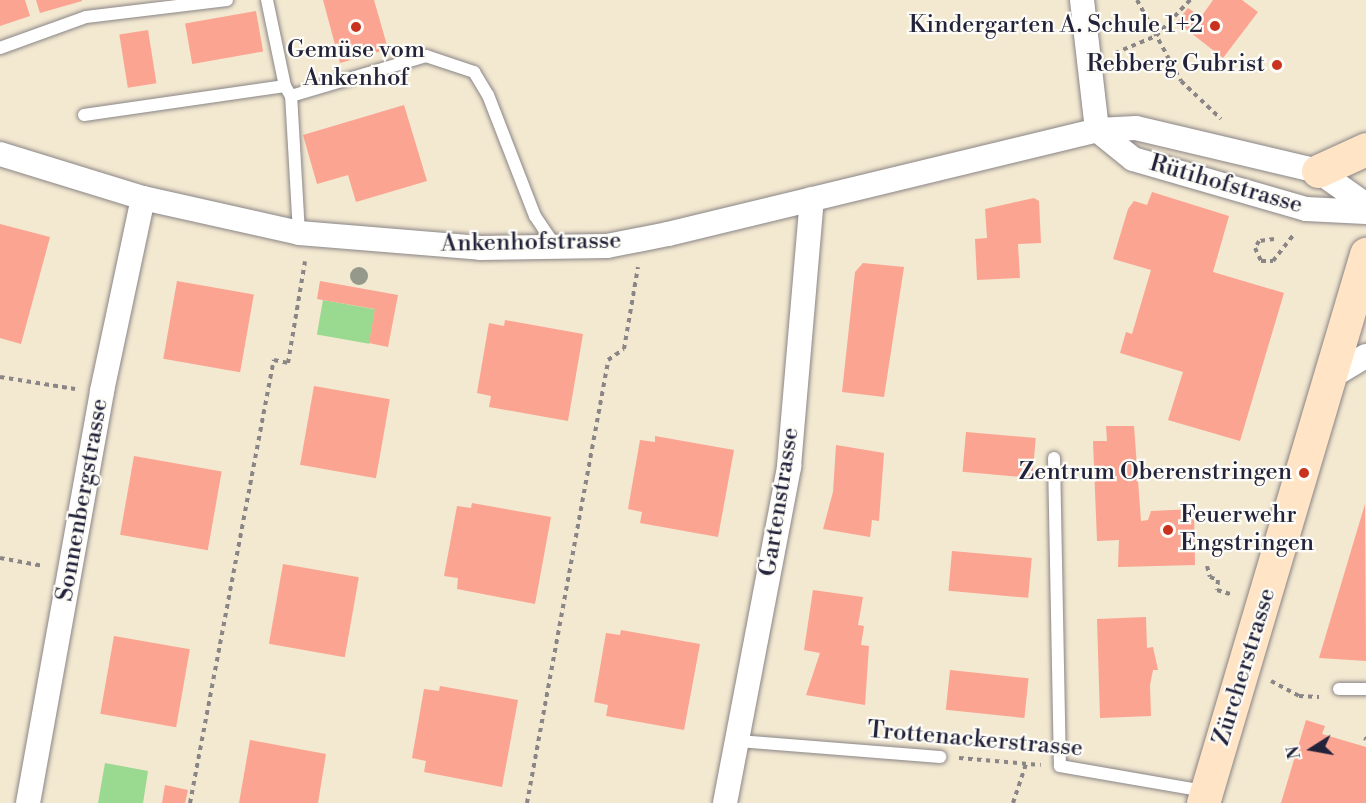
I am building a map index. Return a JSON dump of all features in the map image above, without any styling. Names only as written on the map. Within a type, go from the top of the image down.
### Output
[{"type":"main road","points":[[1318,171],[1366,149]]},
{"type":"main road","name":"Zürcherstrasse","points":[[1205,797],[1334,375],[1366,254]]},
{"type":"street","points":[[1082,0],[1097,130]]},
{"type":"street","name":"Rütihofstrasse","points":[[1097,130],[1136,128],[1318,171],[1366,205]]},
{"type":"street","name":"Rütihofstrasse","points":[[1097,130],[1133,159],[1306,209],[1366,212]]},
{"type":"street","name":"Ankenhofstrasse","points":[[0,154],[143,198],[304,233],[445,246],[607,246],[1097,130]]},
{"type":"street","name":"Sonnenbergstrasse","points":[[28,803],[102,391],[143,198]]},
{"type":"street","name":"Gartenstrasse","points":[[725,803],[789,466],[812,198]]},
{"type":"street","points":[[1334,375],[1366,356]]},
{"type":"lane","points":[[0,48],[86,17],[227,0]]},
{"type":"lane","points":[[267,0],[288,91],[304,233]]},
{"type":"lane","points":[[84,115],[288,91],[426,56],[474,72],[488,95],[535,216],[555,246]]},
{"type":"lane","points":[[1054,458],[1060,766]]},
{"type":"lane","points":[[1339,689],[1366,689]]},
{"type":"lane","name":"Trottenackerstrasse","points":[[738,741],[940,757]]},
{"type":"lane","name":"Trottenackerstrasse","points":[[1060,766],[1205,797]]},
{"type":"path","points":[[1137,0],[1181,81],[1231,127]]},
{"type":"path","points":[[1109,56],[1156,36],[1190,0]]},
{"type":"path","points":[[1274,239],[1260,241],[1255,248],[1261,261],[1273,261],[1282,243],[1300,230]]},
{"type":"path","points":[[190,803],[274,360],[288,363],[304,233]]},
{"type":"path","points":[[527,803],[608,360],[624,349],[639,257]]},
{"type":"path","points":[[0,377],[102,391]]},
{"type":"path","points":[[0,558],[69,572]]},
{"type":"path","points":[[1207,566],[1210,577],[1218,580],[1217,590],[1236,596]]},
{"type":"path","points":[[1268,680],[1299,696],[1322,697],[1339,689]]},
{"type":"path","name":"Trottenackerstrasse","points":[[940,757],[1060,766]]},
{"type":"path","points":[[1013,803],[1026,764]]},
{"type":"green space","points":[[323,300],[375,309],[369,344],[317,334]]},
{"type":"green space","points":[[105,763],[148,771],[143,803],[98,803]]},
{"type":"building","points":[[0,0],[25,0],[30,16],[0,26]]},
{"type":"building","points":[[36,0],[82,0],[82,1],[40,13]]},
{"type":"building","name":"Gemüse vom Ankenhof","points":[[323,0],[374,0],[388,49],[340,63]]},
{"type":"building","name":"Kindergarten A. Schule 1+2","points":[[1213,0],[1242,0],[1258,12],[1223,58],[1177,22],[1188,8],[1201,17]]},
{"type":"building","points":[[256,11],[263,51],[192,64],[185,24]]},
{"type":"building","points":[[148,30],[156,83],[128,88],[119,35]]},
{"type":"building","points":[[404,105],[427,181],[356,202],[348,175],[317,184],[303,135]]},
{"type":"building","points":[[1152,192],[1229,216],[1213,272],[1284,293],[1240,441],[1168,420],[1183,372],[1120,353],[1126,332],[1132,334],[1151,270],[1113,259],[1128,209],[1134,201],[1147,205]]},
{"type":"building","points":[[1034,198],[1039,201],[1041,243],[1018,244],[1020,278],[977,280],[975,239],[987,238],[985,209]]},
{"type":"building","points":[[0,224],[50,237],[21,344],[0,338]]},
{"type":"building","points":[[863,263],[904,267],[884,397],[842,392],[855,272]]},
{"type":"building","points":[[177,281],[254,295],[240,372],[163,359]]},
{"type":"building","points":[[320,281],[398,295],[388,347],[369,343],[375,309],[317,299]]},
{"type":"building","points":[[505,320],[583,334],[568,421],[489,407],[491,396],[477,393],[489,323],[504,326]]},
{"type":"building","points":[[314,386],[390,399],[376,478],[300,465]]},
{"type":"building","points":[[1106,426],[1134,426],[1141,521],[1148,520],[1151,511],[1194,509],[1195,565],[1118,567],[1119,540],[1097,541],[1093,441],[1107,441]]},
{"type":"building","points":[[966,432],[1036,438],[1032,478],[963,472]]},
{"type":"building","points":[[655,436],[734,450],[718,537],[640,523],[642,512],[628,509],[640,440],[655,442]]},
{"type":"building","points":[[836,445],[884,453],[879,521],[872,520],[870,537],[823,529],[833,492]]},
{"type":"building","points":[[134,456],[222,471],[208,550],[120,535]]},
{"type":"building","points":[[472,503],[551,517],[535,604],[457,589],[458,578],[444,576],[457,506],[471,508]]},
{"type":"building","points":[[1365,504],[1366,661],[1319,658]]},
{"type":"building","points":[[952,551],[1032,558],[1028,598],[949,591]]},
{"type":"building","points":[[283,564],[359,577],[345,657],[269,644]]},
{"type":"building","points":[[813,590],[863,597],[858,625],[864,626],[861,645],[869,646],[865,705],[806,695],[820,653],[804,650]]},
{"type":"building","points":[[1146,617],[1147,648],[1153,647],[1158,670],[1153,670],[1150,685],[1151,716],[1100,718],[1097,619]]},
{"type":"building","points":[[621,630],[700,644],[684,730],[606,716],[608,705],[594,702],[606,633],[620,635]]},
{"type":"building","points":[[114,636],[190,649],[176,727],[100,714]]},
{"type":"building","points":[[950,670],[1029,678],[1024,718],[946,710]]},
{"type":"building","points":[[440,686],[518,700],[502,787],[424,772],[426,761],[412,758],[424,689],[439,691]]},
{"type":"building","points":[[1306,720],[1325,726],[1322,734],[1366,747],[1366,803],[1281,803]]},
{"type":"building","points":[[250,740],[326,754],[318,803],[239,803]]},
{"type":"building","points":[[165,785],[188,790],[185,803],[162,803]]},
{"type":"place","name":"Kindergarten A. Schule 1+2","points":[[1215,26]]},
{"type":"place","name":"Gemüse vom Ankenhof","points":[[356,27]]},
{"type":"place","name":"Rebberg Gubrist","points":[[1277,65]]},
{"type":"place","name":"Zentrum Oberenstringen","points":[[1304,473]]},
{"type":"place","name":"Feuerwehr Engstringen","points":[[1168,530]]}]
